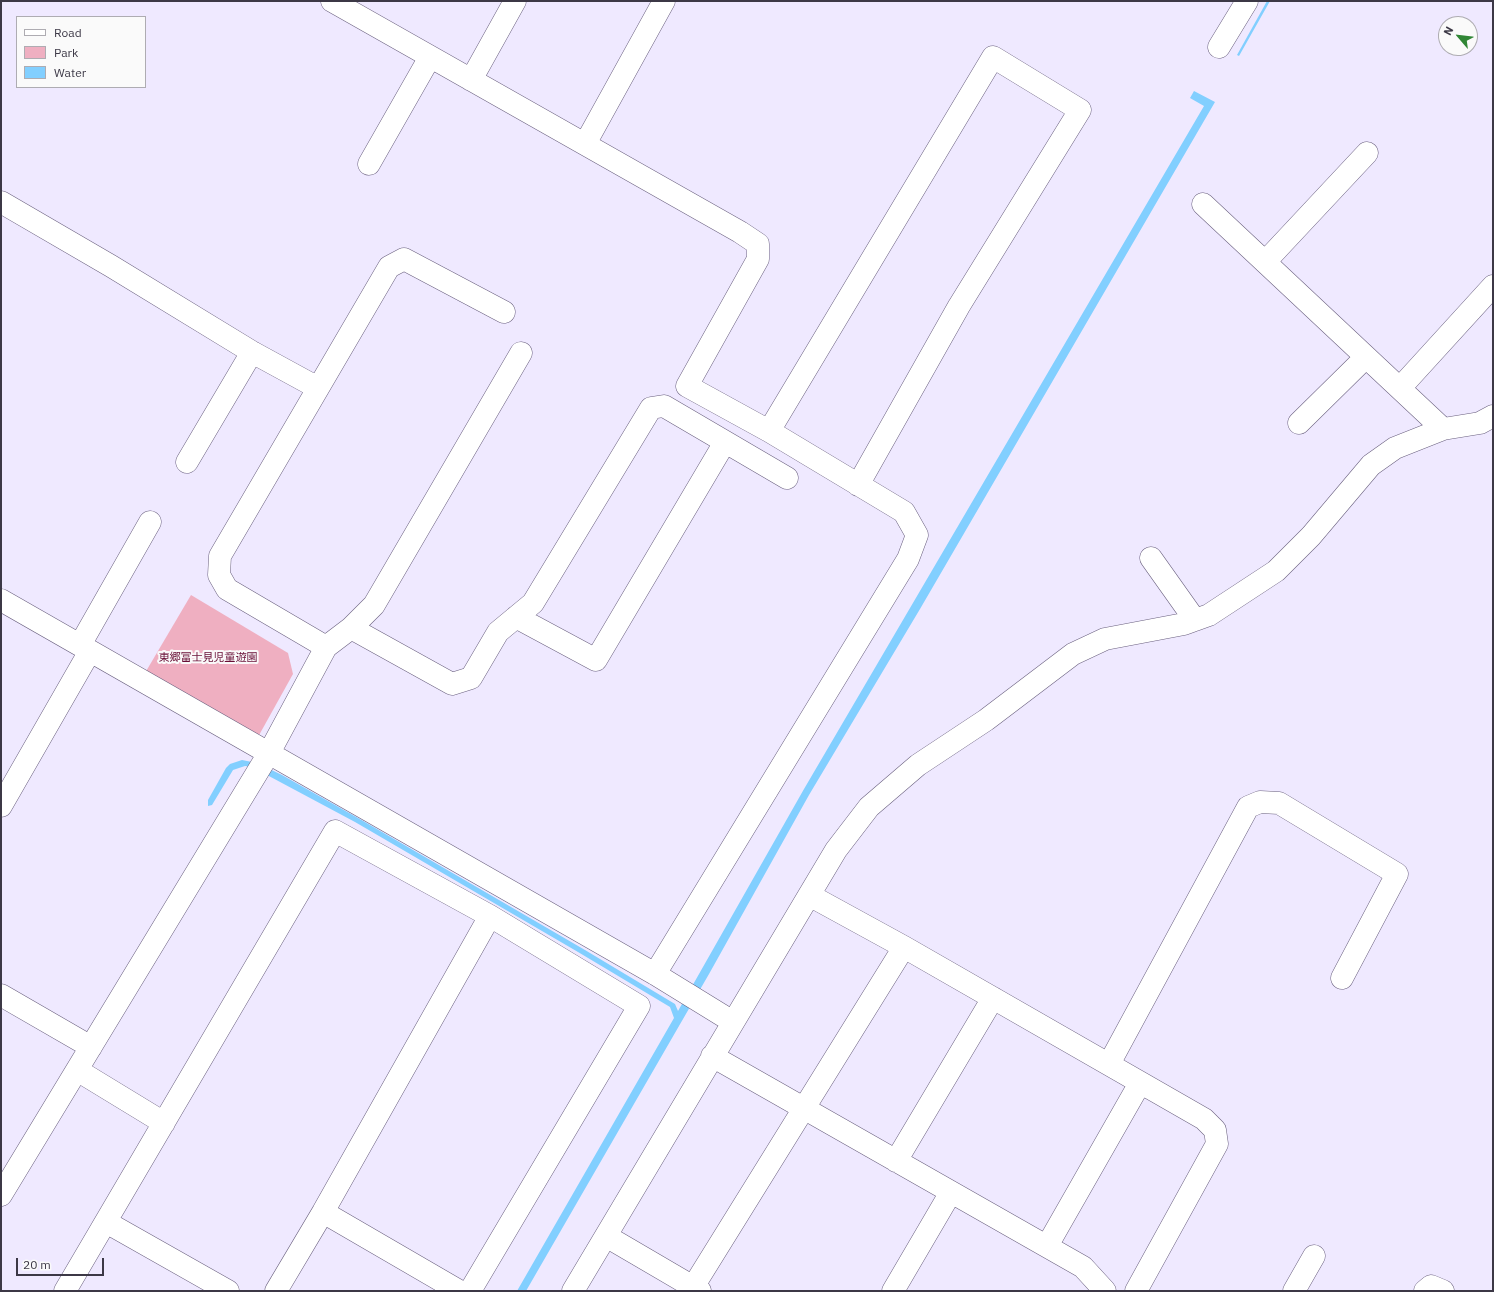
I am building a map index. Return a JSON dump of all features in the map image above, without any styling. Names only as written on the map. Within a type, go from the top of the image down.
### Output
[{"type":"street","points":[[332,1],[740,232],[758,244],[758,259],[686,386],[768,431],[904,512],[917,535],[908,559],[655,974]]},
{"type":"street","points":[[471,80],[516,1]]},
{"type":"street","points":[[585,144],[664,1]]},
{"type":"street","points":[[1219,47],[1247,1]]},
{"type":"street","points":[[768,431],[993,56],[1080,110],[959,306],[858,485]]},
{"type":"street","points":[[369,164],[430,57]]},
{"type":"street","points":[[1265,262],[1367,153]]},
{"type":"street","points":[[1,202],[111,266],[252,352],[318,388]]},
{"type":"street","points":[[1203,204],[1443,429]]},
{"type":"street","points":[[326,647],[227,589],[219,575],[220,556],[389,266],[404,259],[504,312]]},
{"type":"street","points":[[1400,388],[1493,286]]},
{"type":"street","points":[[187,462],[252,352]]},
{"type":"street","points":[[1,1195],[269,753],[326,647],[374,606],[521,353]]},
{"type":"street","points":[[1299,423],[1366,357]]},
{"type":"street","points":[[350,628],[452,684],[472,678],[498,632],[532,603],[651,408],[664,406],[787,478]]},
{"type":"street","points":[[573,1291],[836,850],[869,807],[918,765],[986,720],[1073,654],[1106,639],[1184,624],[1209,615],[1276,571],[1311,536],[1371,465],[1395,448],[1443,429],[1480,423],[1493,416]]},
{"type":"street","points":[[516,617],[596,660],[725,442]]},
{"type":"street","points":[[1,806],[150,522]]},
{"type":"street","points":[[1151,558],[1195,620]]},
{"type":"street","points":[[1,600],[655,974],[733,1022]]},
{"type":"street","points":[[1109,1064],[1248,807],[1260,802],[1279,803],[1397,874],[1342,978]]},
{"type":"street","points":[[65,1291],[335,831],[490,916],[639,1006],[470,1291]]},
{"type":"street","points":[[809,895],[904,947],[1109,1064],[1204,1119],[1215,1130],[1217,1144],[1136,1291]]},
{"type":"street","points":[[276,1291],[323,1212],[490,916]]},
{"type":"street","points":[[606,1236],[696,1289],[904,947]]},
{"type":"street","points":[[1,995],[91,1047]]},
{"type":"street","points":[[896,1161],[993,998]]},
{"type":"street","points":[[712,1056],[1083,1267],[1096,1287]]},
{"type":"street","points":[[77,1070],[164,1123]]},
{"type":"street","points":[[1047,1246],[1140,1082]]},
{"type":"street","points":[[893,1291],[951,1192]]},
{"type":"street","points":[[323,1212],[459,1291]]},
{"type":"street","points":[[106,1222],[228,1291]]},
{"type":"street","points":[[1294,1291],[1314,1256]]},
{"type":"street","points":[[1425,1291],[1431,1286],[1443,1291]]},
{"type":"green space","name":"東郷富士見児童遊園","points":[[191,595],[288,653],[293,674],[258,737],[145,673]]},
{"type":"water","points":[[1267,1],[1270,1],[1239,56],[1237,55]]},
{"type":"water","points":[[1194,91],[1215,102],[920,609],[809,795],[709,974],[526,1291],[517,1291],[674,1018],[670,1007],[355,822],[252,767],[245,766],[233,770],[212,805],[208,806],[208,800],[226,768],[230,764],[242,760],[257,763],[282,775],[585,950],[675,1004],[678,1011],[804,789],[1204,106],[1190,98]]}]
